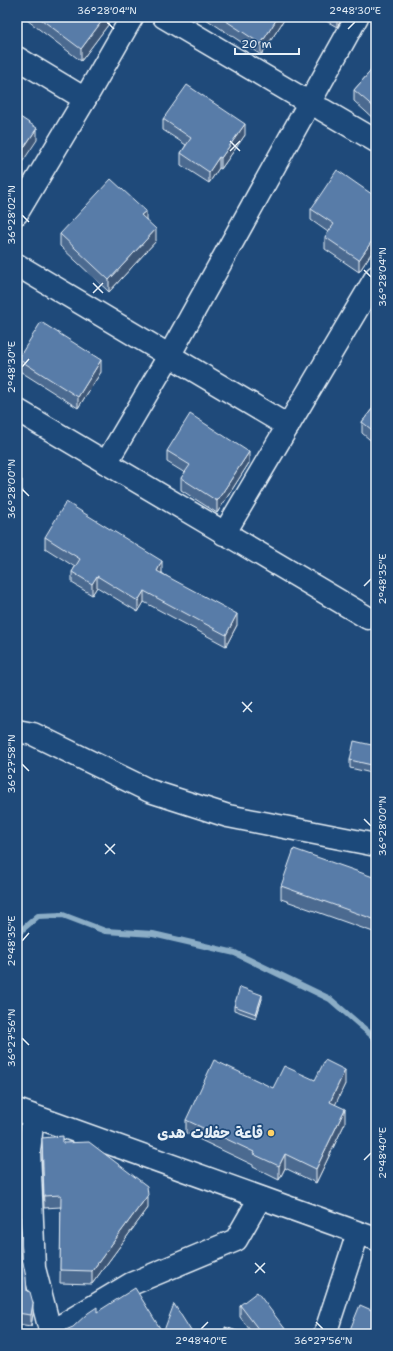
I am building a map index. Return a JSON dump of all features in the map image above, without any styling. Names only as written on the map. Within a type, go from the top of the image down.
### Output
[{"type":"street","points":[[17,213],[132,17]]},
{"type":"street","points":[[164,17],[376,142]]},
{"type":"street","points":[[106,463],[316,106],[357,17]]},
{"type":"street","points":[[17,58],[85,99]]},
{"type":"street","points":[[17,265],[288,426]]},
{"type":"street","points":[[224,534],[376,277]]},
{"type":"street","points":[[17,410],[368,618]]},
{"type":"street","points":[[17,731],[34,734],[150,791],[228,816],[376,845]]},
{"type":"street","points":[[260,1198],[236,1240],[131,1284],[51,1333],[34,1268],[29,1151],[25,1113],[367,1236],[325,1334]]},
{"type":"building","points":[[38,17],[105,17],[81,49]]},
{"type":"building","points":[[220,17],[278,17],[261,44]]},
{"type":"building","points":[[376,65],[376,109],[354,90]]},
{"type":"building","points":[[187,85],[245,124],[209,172],[181,153],[191,138],[163,119]]},
{"type":"building","points":[[17,115],[37,128],[17,158]]},
{"type":"building","points":[[337,170],[376,197],[376,235],[359,260],[325,237],[334,224],[311,209]]},
{"type":"building","points":[[111,179],[146,211],[141,215],[156,229],[109,280],[60,234]]},
{"type":"building","points":[[41,322],[101,360],[78,397],[18,359]]},
{"type":"building","points":[[376,404],[376,433],[362,422]]},
{"type":"building","points":[[190,414],[249,452],[217,501],[181,478],[190,465],[167,451]]},
{"type":"building","points":[[17,477],[22,480],[17,486]]},
{"type":"building","points":[[66,502],[162,561],[157,571],[237,614],[226,635],[144,591],[138,601],[97,576],[92,584],[72,572],[80,559],[45,537]]},
{"type":"building","points":[[354,741],[376,746],[376,766],[350,760]]},
{"type":"building","points":[[294,849],[376,878],[376,920],[281,886]]},
{"type":"building","points":[[240,987],[262,995],[256,1014],[234,1006]]},
{"type":"building","points":[[214,1060],[273,1088],[284,1066],[315,1080],[325,1060],[345,1070],[330,1102],[345,1109],[316,1169],[285,1154],[279,1166],[253,1154],[254,1152],[186,1120]]},
{"type":"building","points":[[63,1136],[63,1143],[89,1142],[147,1186],[148,1195],[92,1271],[60,1270],[61,1195],[44,1196],[42,1138]]},
{"type":"building","points":[[17,1152],[22,1258],[27,1291],[30,1292],[33,1303],[31,1315],[17,1313]]},
{"type":"building","points":[[135,1288],[163,1333],[174,1304],[193,1334],[56,1334],[73,1327],[97,1307],[97,1312]]},
{"type":"building","points":[[257,1292],[289,1334],[262,1334],[240,1305]]},
{"type":"building","points":[[360,1305],[376,1312],[376,1334],[354,1334],[349,1332]]},
{"type":"building","points":[[225,1327],[245,1334],[230,1334]]},
{"type":"waterway","points":[[17,934],[38,916],[63,915],[105,931],[153,934],[235,953],[330,999],[376,1039]]},
{"type":"place","name":"قاعة حفلات هدى","points":[[271,1133]]}]
